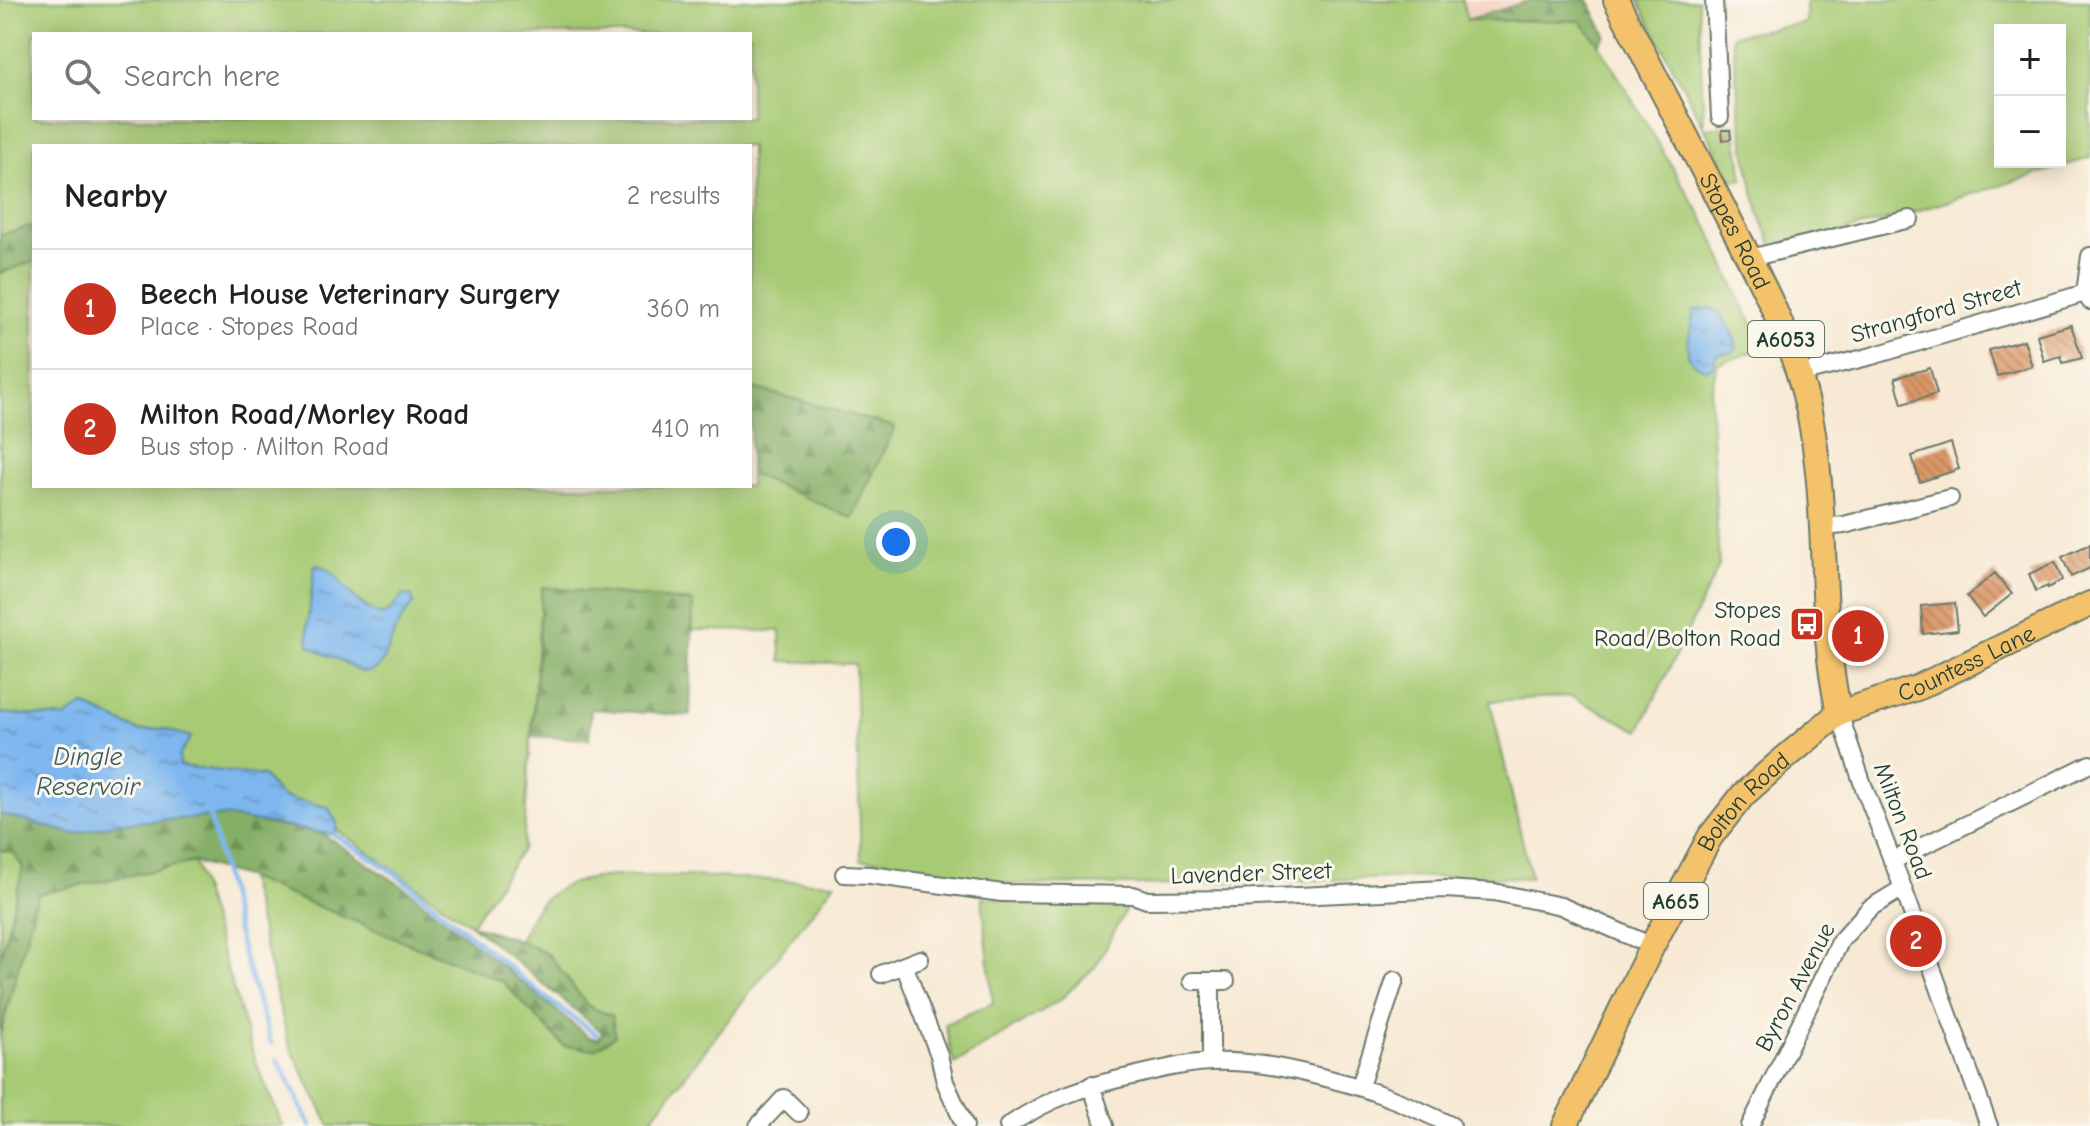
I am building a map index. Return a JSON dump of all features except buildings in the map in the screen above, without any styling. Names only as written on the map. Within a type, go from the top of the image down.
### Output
[{"type":"main road","name":"Stopes Road","points":[[1616,0],[1750,258],[1799,374],[1815,441],[1830,664],[1839,713]]},
{"type":"main road","name":"Countess Lane","points":[[1839,713],[1917,688],[2090,604]]},
{"type":"main road","name":"Bolton Road","points":[[1565,1126],[1652,946],[1710,837],[1743,795],[1839,713]]},
{"type":"street","points":[[1714,0],[1720,117]]},
{"type":"street","points":[[1750,258],[1910,219]]},
{"type":"street","name":"Strangford Street","points":[[1799,374],[2088,298],[2087,255]]},
{"type":"street","points":[[1823,527],[1844,525],[1950,498]]},
{"type":"street","name":"Milton Road","points":[[1839,713],[1989,1126]]},
{"type":"street","points":[[1892,861],[2090,764]]},
{"type":"street","name":"Lavender Street","points":[[844,874],[1002,893],[1133,895],[1147,900],[1445,889],[1494,892],[1561,906],[1652,946]]},
{"type":"street","name":"Byron Avenue","points":[[1750,1126],[1841,940],[1870,908],[1903,888]]},
{"type":"street","points":[[881,974],[912,962],[945,1082],[965,1126]]},
{"type":"street","points":[[1192,981],[1219,981],[1211,1062]]},
{"type":"street","points":[[1360,1086],[1392,989],[1372,990]]},
{"type":"street","points":[[1008,1126],[1057,1097],[1091,1085],[1175,1067],[1211,1062],[1247,1062],[1360,1086],[1396,1099],[1452,1126]]},
{"type":"street","points":[[1091,1085],[1105,1126]]},
{"type":"street","points":[[758,1126],[784,1098],[799,1113]]},
{"type":"shaded area","points":[[1462,0],[1532,0],[1466,20]]},
{"type":"green space","points":[[0,0],[1462,0],[1467,20],[1581,21],[1599,44],[1709,229],[1743,307],[1767,347],[1717,364],[1710,395],[1719,566],[1639,731],[1571,696],[1490,701],[1531,878],[1468,876],[1143,885],[1009,884],[881,860],[861,860],[855,664],[781,661],[780,631],[693,630],[693,602],[542,587],[523,848],[471,925],[336,829],[337,823],[325,807],[281,797],[263,776],[179,766],[179,756],[190,737],[163,729],[139,731],[85,705],[64,718],[0,713],[0,273],[32,262],[32,488],[752,488],[752,474],[852,518],[894,427],[752,388],[752,144],[32,144],[32,226],[0,235]]},
{"type":"green space","points":[[1532,0],[1588,0],[1606,35],[1599,44],[1580,21],[1466,20]]},
{"type":"green space","points":[[1638,0],[1698,0],[1704,127]]},
{"type":"green space","points":[[1806,0],[2090,0],[2090,158],[2066,165],[2066,24],[1994,24],[1994,168],[2057,168],[1894,218],[1774,249],[1760,213],[1748,166],[1732,35],[1806,23]]},
{"type":"green space","points":[[1735,125],[1743,179],[1732,181],[1704,128]]},
{"type":"green space","points":[[32,226],[32,262],[0,273],[0,235]]},
{"type":"green space","points":[[752,388],[895,427],[852,518],[752,474]]},
{"type":"green space","points":[[542,587],[693,602],[690,716],[591,709],[589,739],[532,736]]},
{"type":"green space","points":[[0,814],[74,834],[117,823],[224,816],[321,833],[408,890],[589,1037],[598,1039],[602,1032],[471,925],[519,940],[549,955],[588,1006],[612,1016],[615,1036],[595,1049],[564,1046],[502,981],[248,878],[194,862],[38,894],[0,1035],[0,960],[23,867],[12,852],[0,850]]},
{"type":"green space","points":[[0,850],[12,852],[23,867],[0,960]]},
{"type":"green space","points":[[194,862],[255,1060],[283,1126],[2,1126],[0,1035],[38,894]]},
{"type":"green space","points":[[614,876],[690,876],[835,883],[646,1126],[330,1126],[289,1045],[248,878],[502,981],[564,1046],[595,1049],[612,1016],[588,1006],[549,955],[519,940],[535,910],[554,892],[582,880]]},
{"type":"green space","points":[[982,897],[1028,903],[1128,905],[1096,966],[1060,1000],[954,1064],[945,1024],[993,1003]]},
{"type":"water","points":[[1711,308],[1728,325],[1737,348],[1732,353],[1717,354],[1712,368],[1705,369],[1688,357],[1688,342],[1694,310]]},
{"type":"water","points":[[315,565],[331,572],[360,602],[381,615],[390,611],[403,595],[411,596],[414,603],[402,618],[384,659],[375,670],[357,670],[309,645],[307,626]]},
{"type":"water","name":"Dingle Reservoir","points":[[84,705],[139,731],[163,729],[191,737],[179,756],[180,766],[263,776],[281,797],[328,807],[337,823],[335,835],[224,816],[117,823],[74,834],[0,814],[0,713],[64,718]]},
{"type":"waterway","points":[[210,817],[243,954],[271,1043]]},
{"type":"waterway","points":[[335,835],[396,874],[546,998],[596,1034]]},
{"type":"waterway","points":[[278,1060],[311,1126]]},
{"type":"place","name":"Stopes Road/Bolton Road","points":[[1807,624]]},
{"type":"place","name":"Beech House Veterinary Surgery","points":[[1858,636]]},
{"type":"place","name":"Milton Road/Morley Road","points":[[1916,941]]}]
